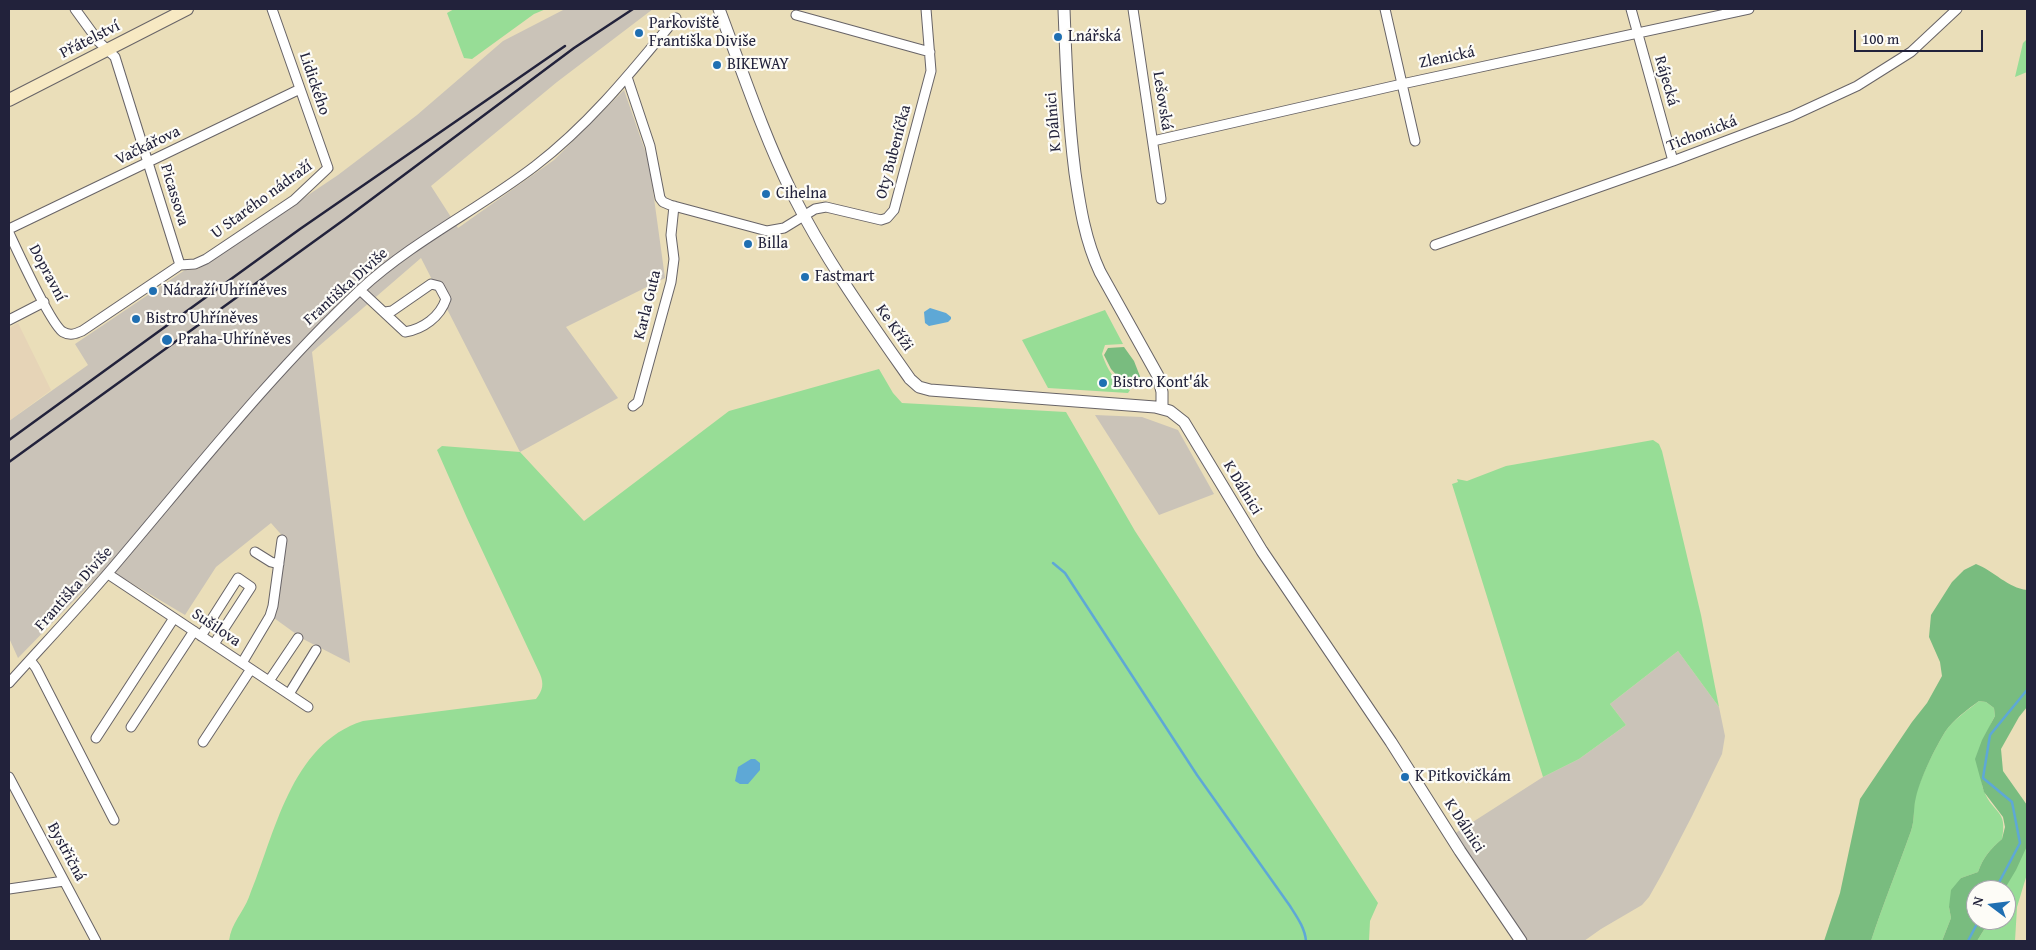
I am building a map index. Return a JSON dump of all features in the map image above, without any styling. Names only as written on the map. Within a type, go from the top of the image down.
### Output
[{"type":"main road","name":"Přátelství","points":[[9,100],[187,9]]},
{"type":"street","name":"Picassova","points":[[75,9],[99,42],[115,57],[180,266]]},
{"type":"street","name":"Lidického","points":[[272,9],[328,168]]},
{"type":"street","name":"Ke Kříži","points":[[719,9],[773,147],[804,216],[857,303],[910,379],[920,387],[938,391],[1162,408]]},
{"type":"street","name":"Oty Bubeníčka","points":[[804,216],[815,209],[826,207],[881,220],[887,218],[894,210],[931,71],[926,9]]},
{"type":"street","name":"K Dálnici","points":[[1064,9],[1069,121],[1083,221],[1093,257],[1100,272],[1158,376],[1162,392],[1162,408],[1177,416],[1190,430],[1224,491],[1262,551],[1385,733],[1520,941]]},
{"type":"street","name":"Lešovská","points":[[1133,9],[1161,199]]},
{"type":"street","points":[[1385,9],[1415,141]]},
{"type":"street","name":"Rájecká","points":[[1631,9],[1636,33],[1673,161]]},
{"type":"street","name":"Zlenická","points":[[1153,141],[1402,84],[1749,9]]},
{"type":"street","name":"Tichonická","points":[[1435,245],[1673,161],[1792,116],[1857,86],[1911,52],[1957,9]]},
{"type":"street","points":[[796,14],[930,52]]},
{"type":"street","name":"Františka Diviše","points":[[9,683],[108,574],[262,390],[360,290],[400,258],[534,167],[575,132],[627,77],[676,18]]},
{"type":"street","points":[[627,77],[650,146],[660,198],[663,202],[768,231],[784,228],[804,216]]},
{"type":"street","name":"Vačkářova","points":[[9,231],[300,89]]},
{"type":"street","name":"U Starého nádraží","points":[[59,327],[61,331],[71,335],[82,331],[180,266],[195,264],[216,253],[294,200],[305,187],[328,168]]},
{"type":"street","name":"Karla Guta","points":[[633,406],[638,402],[671,282],[674,259],[671,235],[674,206]]},
{"type":"street","name":"Dopravní","points":[[9,231],[44,302],[59,327]]},
{"type":"street","points":[[360,290],[405,332],[416,330],[433,319],[443,309],[446,299],[439,286],[431,284],[392,311],[385,312]]},
{"type":"street","points":[[9,320],[44,302]]},
{"type":"street","points":[[242,663],[270,616],[282,540]]},
{"type":"street","points":[[255,552],[271,562],[279,564]]},
{"type":"street","name":"Sušilova","points":[[108,574],[308,707]]},
{"type":"street","points":[[131,727],[238,578],[251,587],[214,644]]},
{"type":"street","points":[[96,738],[174,618]]},
{"type":"street","points":[[269,681],[298,638]]},
{"type":"street","points":[[289,694],[316,650]]},
{"type":"street","points":[[30,660],[36,668],[114,820]]},
{"type":"street","points":[[203,742],[251,669]]},
{"type":"street","name":"Bystřičná","points":[[9,777],[96,941]]},
{"type":"street","points":[[9,889],[64,881]]},
{"type":"shaded area","points":[[565,9],[653,9],[557,82],[431,186],[458,228],[554,160],[624,90],[649,162],[665,278],[566,327],[618,398],[520,452],[421,258],[312,352],[350,663],[303,639],[274,618],[278,605],[286,540],[271,523],[216,567],[185,615],[106,568],[18,658],[9,638],[9,421],[88,365],[75,344],[185,270],[198,269],[338,175],[417,115],[503,41]]},
{"type":"shaded area","points":[[18,323],[51,390],[9,421],[9,328]]},
{"type":"shaded area","points":[[1095,415],[1142,417],[1178,430],[1214,494],[1159,515]]},
{"type":"shaded area","points":[[1678,651],[1719,707],[1725,736],[1722,754],[1662,874],[1649,897],[1642,905],[1584,941],[1528,941],[1454,834],[1543,777],[1579,759],[1626,725],[1610,704]]},
{"type":"green space","points":[[454,9],[546,9],[534,14],[472,59],[464,58],[447,13]]},
{"type":"green space","points":[[2027,39],[2027,72],[2015,77],[2023,43]]},
{"type":"green space","points":[[1105,310],[1123,344],[1105,345],[1102,354],[1112,375],[1120,384],[1130,390],[1128,393],[1048,388],[1022,340]]},
{"type":"green space","points":[[1124,347],[1134,361],[1143,387],[1128,388],[1111,369],[1104,355],[1108,348]]},
{"type":"green space","points":[[879,369],[893,393],[902,403],[1066,412],[1135,531],[1378,903],[1370,921],[1369,941],[229,941],[232,929],[249,897],[288,794],[302,770],[318,749],[338,733],[363,721],[536,699],[540,693],[542,681],[540,674],[437,450],[442,446],[520,452],[584,521],[729,411]]},
{"type":"green space","points":[[1653,440],[1659,444],[1662,451],[1701,615],[1719,707],[1678,651],[1610,704],[1626,725],[1579,759],[1543,777],[1452,484],[1458,482],[1457,479],[1467,481],[1506,466]]},
{"type":"green space","points":[[1976,564],[2007,583],[2027,590],[2027,707],[2019,717],[2001,749],[2003,771],[2027,805],[2027,846],[2010,880],[1966,880],[1966,930],[1984,930],[1977,941],[1942,941],[1951,918],[1949,907],[1951,890],[1961,878],[1978,872],[1987,854],[2002,839],[2005,827],[2003,817],[1984,792],[1975,759],[1982,740],[1995,716],[1994,708],[1986,702],[1979,701],[1948,728],[1928,764],[1916,797],[1911,831],[1871,941],[1824,941],[1840,893],[1860,799],[1927,703],[1942,676],[1940,662],[1929,637],[1931,615],[1952,582],[1964,570]]},
{"type":"green space","points":[[1979,701],[1986,702],[1994,708],[1995,716],[1985,742],[1981,774],[1984,791],[1991,804],[1999,812],[2003,822],[2002,839],[1987,854],[1978,872],[1961,878],[1949,907],[1951,918],[1942,941],[1871,941],[1911,831],[1915,797],[1924,773],[1948,728]]},
{"type":"green space","points":[[2027,843],[2027,874],[2017,907],[2016,924],[2016,880],[2009,880]]},
{"type":"green space","points":[[1984,930],[2016,930],[2015,941],[1977,941]]},
{"type":"water","points":[[930,308],[946,313],[951,319],[948,322],[929,326],[925,323],[924,312]]},
{"type":"water","points":[[751,759],[755,759],[760,763],[760,770],[748,784],[740,784],[735,781],[738,767]]},
{"type":"waterway","points":[[1053,563],[1065,573],[1197,775],[1290,906],[1298,918],[1306,941]]},
{"type":"waterway","points":[[2000,880],[2020,843],[2012,802],[1983,778],[1990,735],[2027,690]]},
{"type":"waterway","points":[[1968,941],[1974,930]]},
{"type":"railway","points":[[9,462],[345,219],[574,48],[633,9]]},
{"type":"railway","points":[[9,440],[300,229],[565,46]]},
{"type":"place","name":"Parkoviště Františka Diviše","points":[[639,33]]},
{"type":"place","name":"Lnářská","points":[[1058,37]]},
{"type":"place","name":"BIKEWAY","points":[[717,65]]},
{"type":"place","name":"Cihelna","points":[[766,194]]},
{"type":"place","name":"Billa","points":[[748,244]]},
{"type":"place","name":"Fastmart","points":[[805,277]]},
{"type":"place","name":"Nádraží Uhříněves","points":[[153,291]]},
{"type":"place","name":"Bistro Uhříněves","points":[[136,319]]},
{"type":"place","name":"Praha-Uhříněves","points":[[167,340]]},
{"type":"place","name":"Bistro Kont'ák","points":[[1103,383]]},
{"type":"place","name":"K Pitkovičkám","points":[[1405,777]]}]
